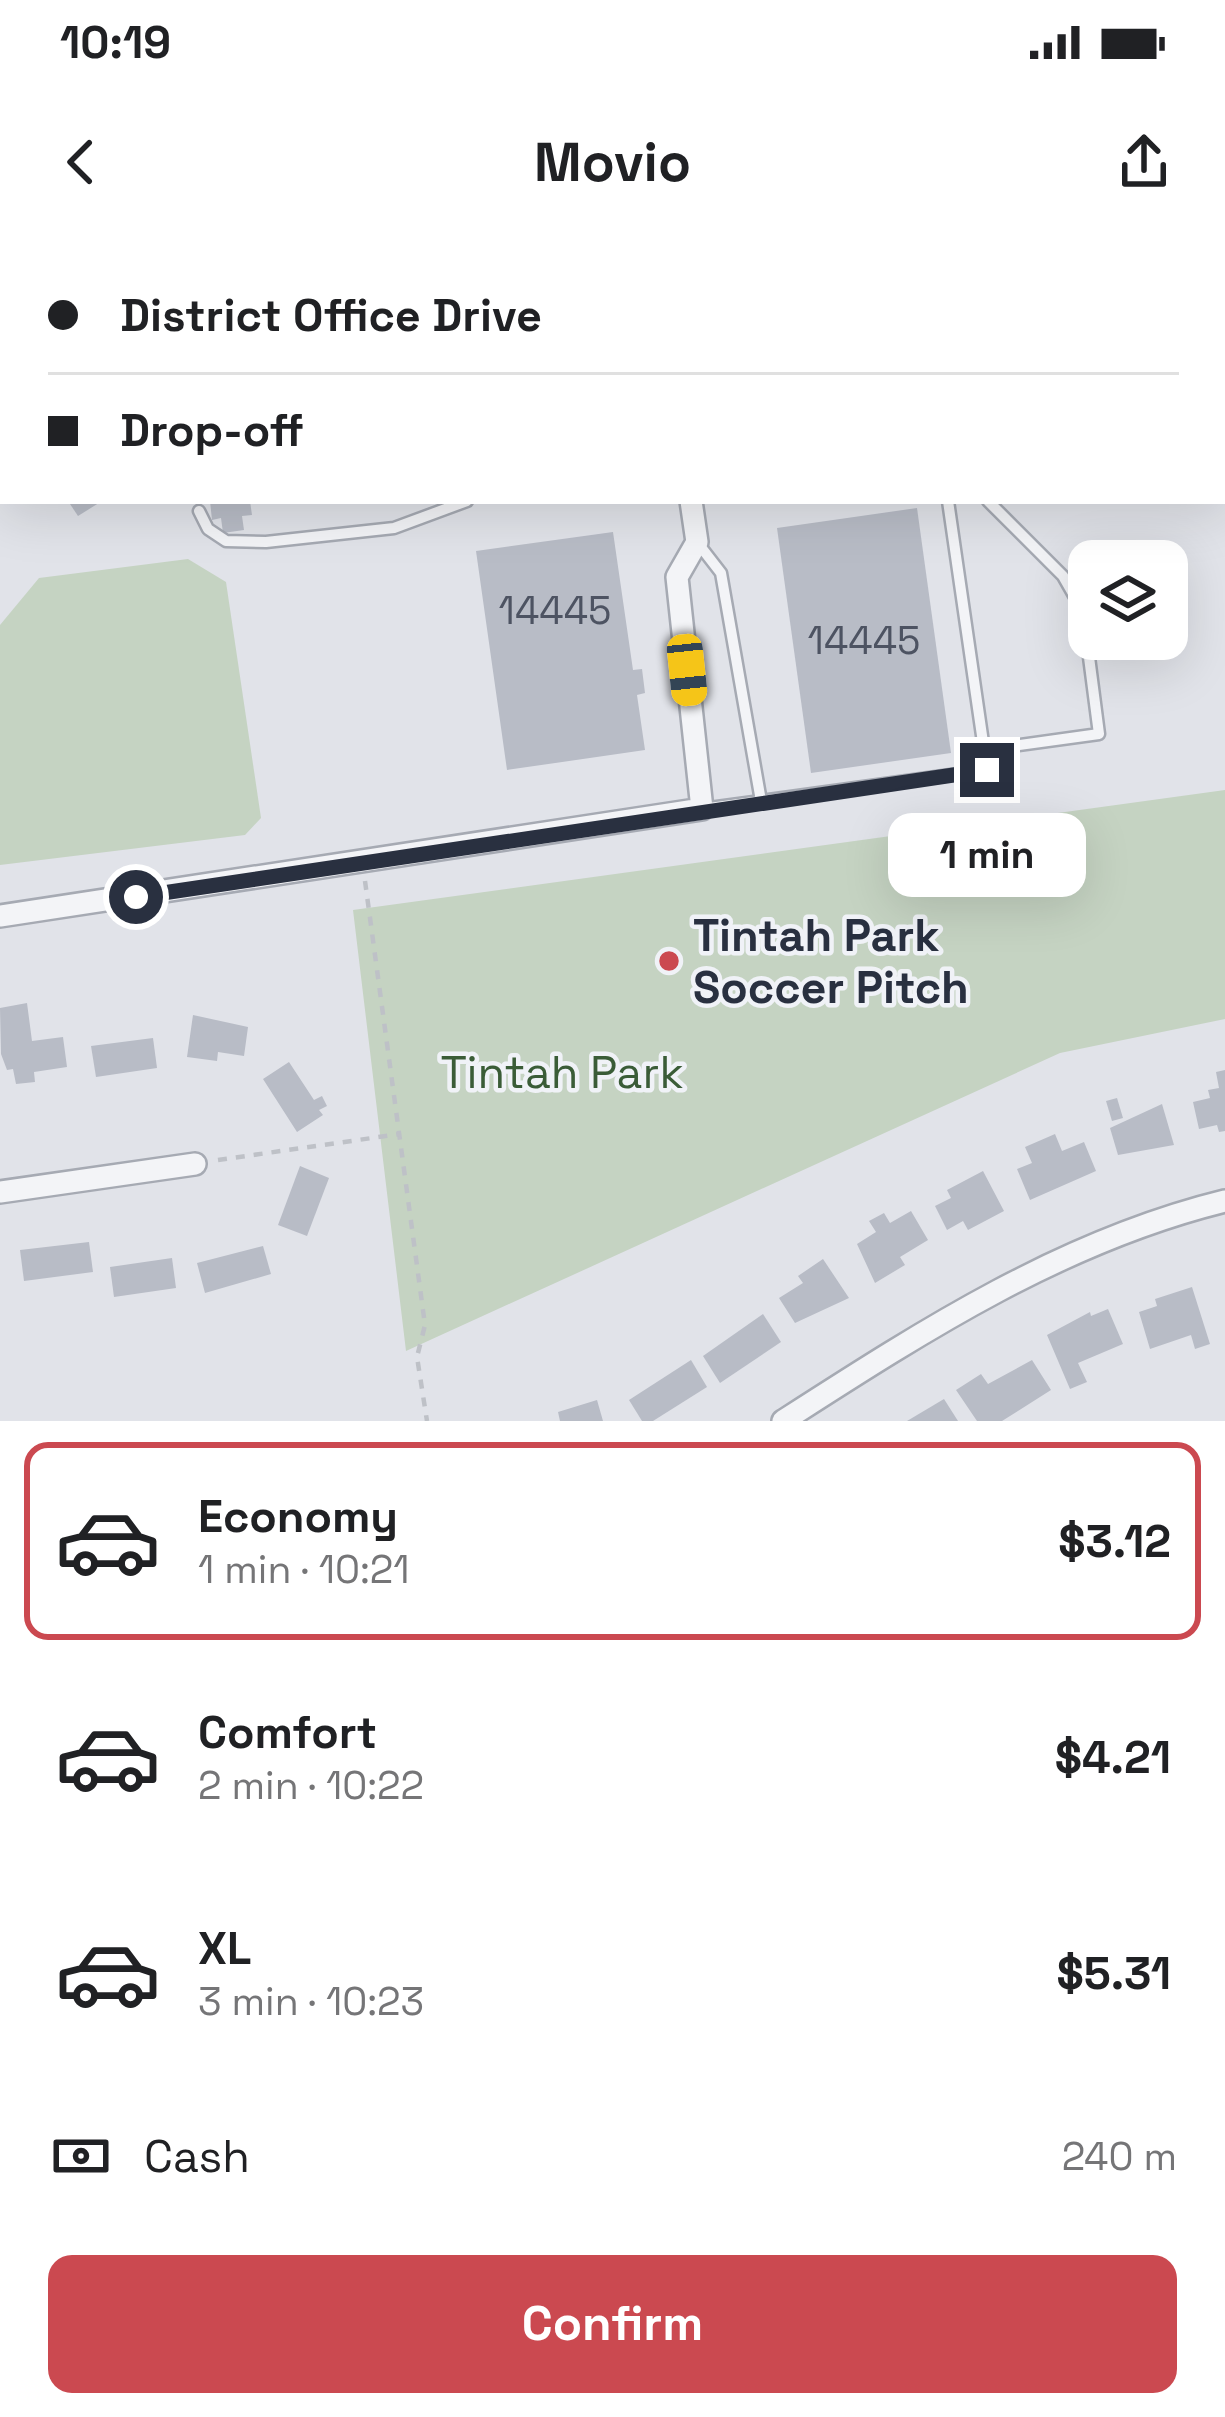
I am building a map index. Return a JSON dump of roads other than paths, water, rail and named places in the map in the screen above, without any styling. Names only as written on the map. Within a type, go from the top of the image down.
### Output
[{"type":"street","points":[[0,916],[702,809],[677,578],[697,542],[691,504]]},
{"type":"street","points":[[0,1192],[195,1164]]},
{"type":"street","points":[[783,1421],[943,1318],[1053,1262],[1121,1233],[1225,1201]]},
{"type":"lane","points":[[200,511],[208,529],[226,541],[266,542],[394,528],[459,504]]},
{"type":"lane","points":[[702,809],[987,770],[947,504]]},
{"type":"lane","points":[[984,750],[1099,734],[1083,610],[1064,576],[991,504]]},
{"type":"lane","points":[[697,542],[722,573],[761,801]]},
{"type":"place","name":"Tintah Park Soccer Pitch","points":[[669,961]]},
{"type":"park label","name":"Tintah Park","points":[[562,1072]]}]
